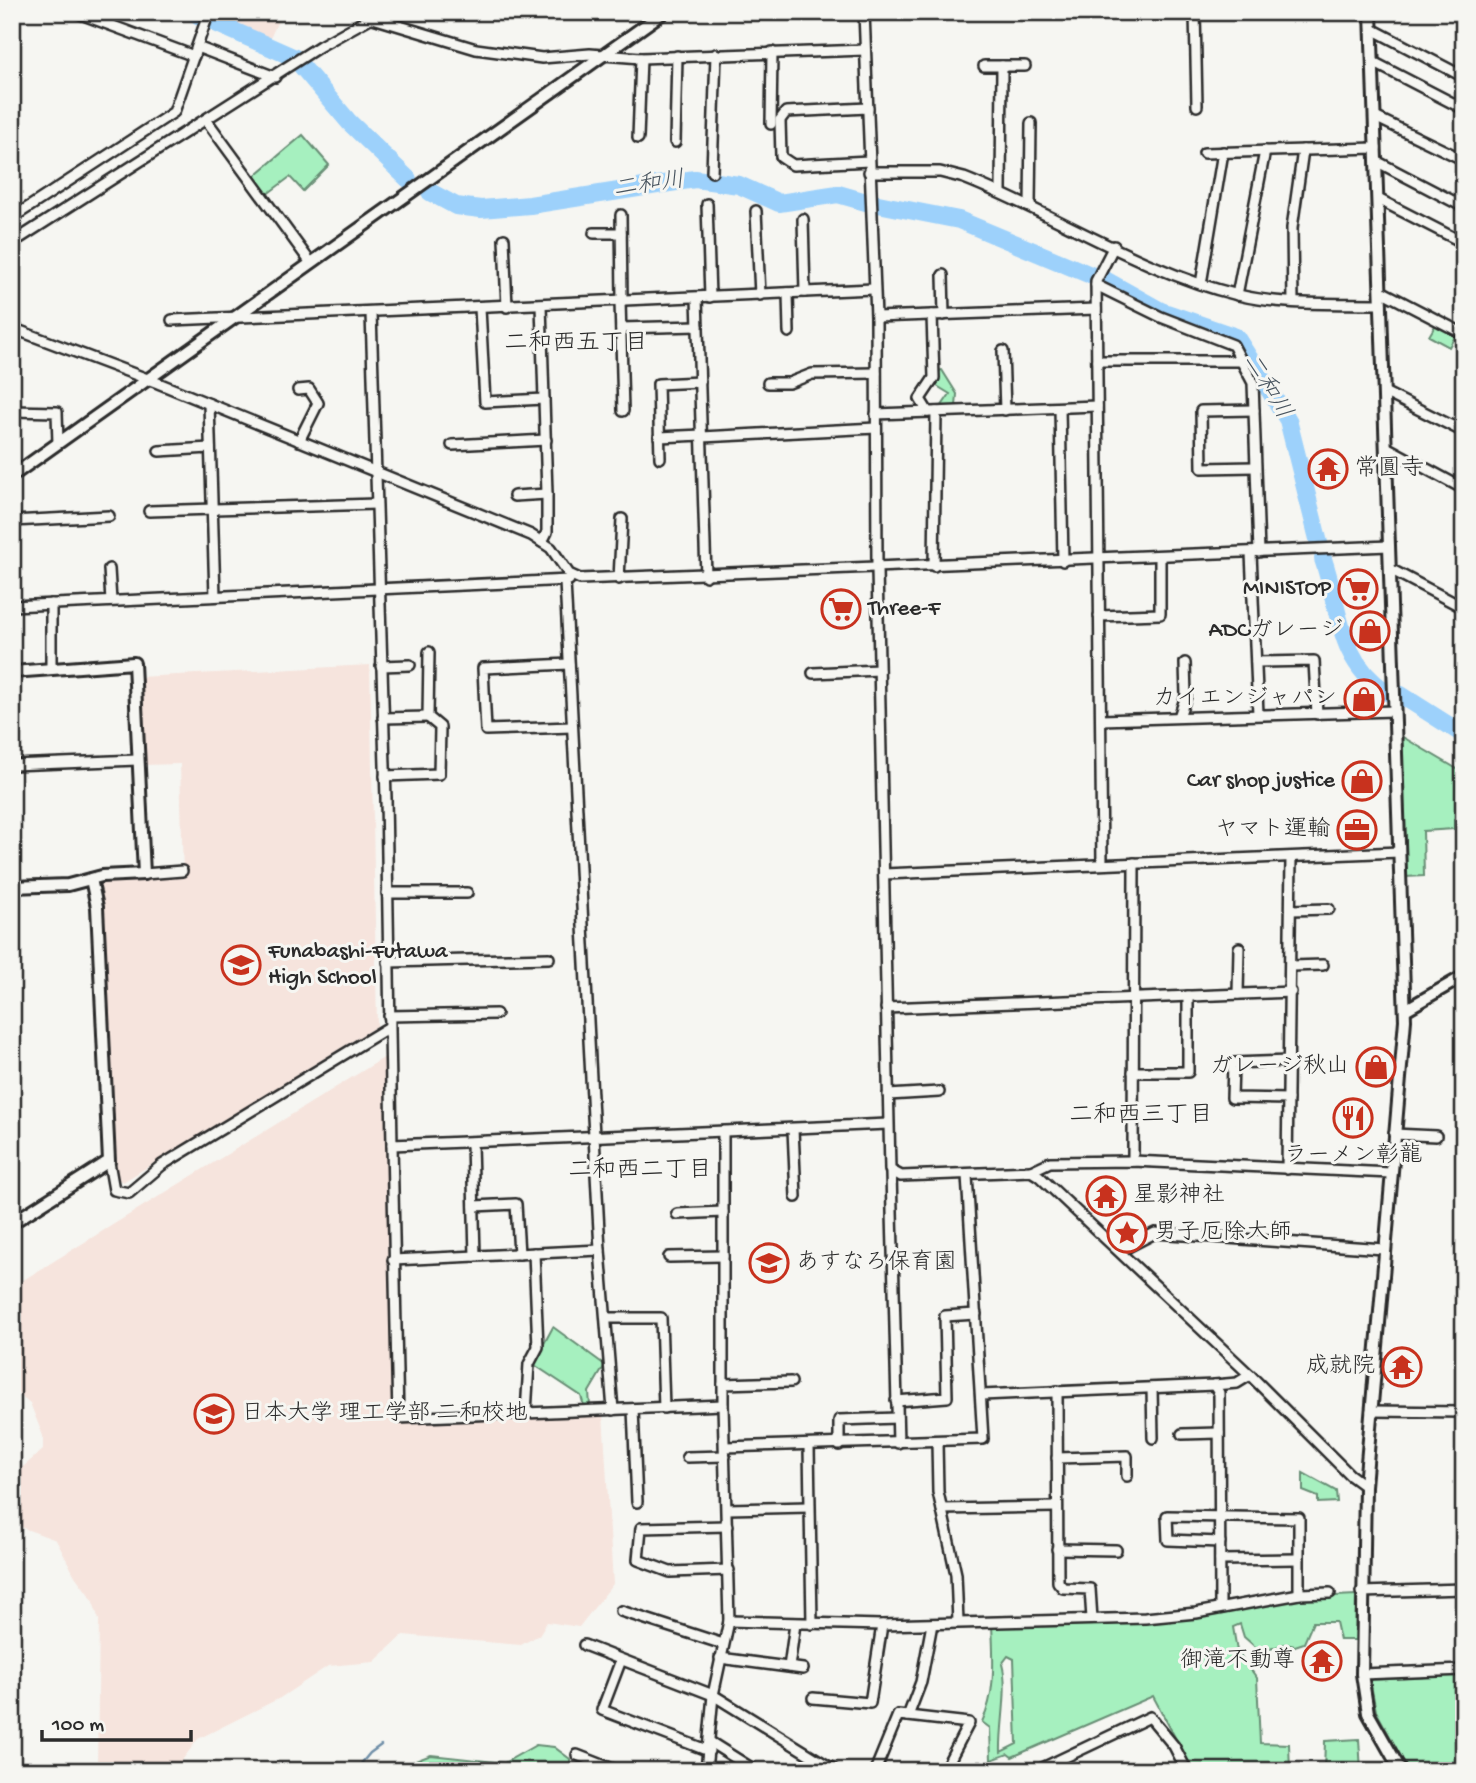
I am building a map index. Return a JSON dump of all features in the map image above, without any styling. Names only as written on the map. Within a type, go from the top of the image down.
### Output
[{"type":"street","points":[[75,12],[275,76]]},
{"type":"street","points":[[15,469],[58,443],[664,12]]},
{"type":"street","points":[[864,12],[876,317],[877,569],[888,1124],[898,1443]]},
{"type":"street","points":[[1195,12],[1197,106]]},
{"type":"street","points":[[1371,12],[1405,1010],[1365,1486],[1361,1592],[1362,1674],[1368,1713],[1401,1771]]},
{"type":"street","points":[[12,218],[174,112],[207,15]]},
{"type":"street","points":[[12,243],[207,121],[298,60],[377,15],[499,54],[542,58],[550,55],[641,58],[865,50]]},
{"type":"street","points":[[1372,29],[1464,77]]},
{"type":"street","points":[[771,124],[772,52]]},
{"type":"street","points":[[712,172],[716,54]]},
{"type":"street","points":[[675,142],[677,56]]},
{"type":"street","points":[[638,138],[641,58]]},
{"type":"street","points":[[1373,62],[1464,109]]},
{"type":"street","points":[[984,66],[1025,66]]},
{"type":"street","points":[[1001,192],[1002,66]]},
{"type":"street","points":[[868,108],[786,112],[780,120],[781,157],[793,165],[869,161]]},
{"type":"street","points":[[1375,117],[1464,160]]},
{"type":"street","points":[[207,121],[312,262]]},
{"type":"street","points":[[1030,206],[1031,123]]},
{"type":"street","points":[[1204,153],[1376,148]]},
{"type":"street","points":[[1293,302],[1292,228],[1303,150]]},
{"type":"street","points":[[1237,295],[1265,151]]},
{"type":"street","points":[[1201,284],[1223,152]]},
{"type":"street","points":[[1376,161],[1464,207]]},
{"type":"street","points":[[869,172],[940,172],[1001,192],[1165,271],[1237,295],[1293,302],[1381,304]]},
{"type":"street","points":[[1378,199],[1464,243]]},
{"type":"street","points":[[707,204],[710,297]]},
{"type":"street","points":[[756,211],[760,295]]},
{"type":"street","points":[[621,215],[623,411]]},
{"type":"street","points":[[803,219],[806,292]]},
{"type":"street","points":[[594,233],[621,233]]},
{"type":"street","points":[[504,239],[507,307]]},
{"type":"street","points":[[1102,864],[1096,309],[1097,279],[1114,246]]},
{"type":"street","points":[[943,275],[944,315]]},
{"type":"street","points":[[1097,279],[1161,317],[1233,345],[1253,383],[1258,714]]},
{"type":"street","points":[[172,320],[873,289]]},
{"type":"street","points":[[1381,291],[1464,334]]},
{"type":"street","points":[[788,293],[789,332]]},
{"type":"street","points":[[697,298],[706,576]]},
{"type":"street","points":[[541,305],[547,494],[547,532],[542,542]]},
{"type":"street","points":[[480,308],[485,402],[544,399]]},
{"type":"street","points":[[876,317],[1096,309]]},
{"type":"street","points":[[371,313],[385,776],[398,1418],[723,1405]]},
{"type":"street","points":[[932,315],[934,378],[920,399],[932,412],[934,566]]},
{"type":"street","points":[[621,328],[698,326]]},
{"type":"street","points":[[12,328],[209,404],[531,535],[542,542],[569,580],[572,727],[600,1250],[613,1410]]},
{"type":"street","points":[[1003,351],[1005,410]]},
{"type":"street","points":[[1097,361],[1242,361]]},
{"type":"street","points":[[768,383],[789,383],[812,374],[876,373]]},
{"type":"street","points":[[660,458],[658,384],[700,382]]},
{"type":"street","points":[[298,390],[309,389],[318,403],[299,441]]},
{"type":"street","points":[[1384,392],[1464,432]]},
{"type":"street","points":[[209,404],[215,597]]},
{"type":"street","points":[[876,414],[1097,407]]},
{"type":"street","points":[[1060,408],[1063,561]]},
{"type":"street","points":[[1254,410],[1201,411],[1202,468],[1255,467]]},
{"type":"street","points":[[12,411],[57,412],[58,443]]},
{"type":"street","points":[[659,437],[876,428]]},
{"type":"street","points":[[452,445],[545,440]]},
{"type":"street","points":[[1386,447],[1464,489]]},
{"type":"street","points":[[159,451],[210,448]]},
{"type":"street","points":[[514,496],[547,494]]},
{"type":"street","points":[[149,511],[376,504]]},
{"type":"street","points":[[12,522],[109,516]]},
{"type":"street","points":[[619,579],[622,519]]},
{"type":"street","points":[[12,606],[1389,546]]},
{"type":"street","points":[[1100,616],[1160,614],[1160,557]]},
{"type":"street","points":[[110,569],[111,601]]},
{"type":"street","points":[[1390,569],[1464,608]]},
{"type":"street","points":[[51,604],[51,667]]},
{"type":"street","points":[[428,717],[429,652]]},
{"type":"street","points":[[1256,662],[1314,661],[1317,714]]},
{"type":"street","points":[[12,672],[51,667],[134,663],[144,874]]},
{"type":"street","points":[[1179,717],[1186,696],[1185,663]]},
{"type":"street","points":[[569,664],[483,668],[485,730],[572,727]]},
{"type":"street","points":[[381,666],[410,666]]},
{"type":"street","points":[[813,673],[879,670]]},
{"type":"street","points":[[1101,720],[1394,711]]},
{"type":"street","points":[[383,718],[428,717],[440,727],[439,774],[385,776]]},
{"type":"street","points":[[12,765],[137,760]]},
{"type":"street","points":[[884,874],[1399,852]]},
{"type":"street","points":[[1287,1169],[1291,857]]},
{"type":"street","points":[[1133,1161],[1135,863]]},
{"type":"street","points":[[12,887],[68,885],[91,879],[182,871]]},
{"type":"street","points":[[91,879],[97,906],[108,1162],[114,1190],[129,1193],[162,1165],[389,1027]]},
{"type":"street","points":[[387,893],[467,893]]},
{"type":"street","points":[[1291,910],[1329,909]]},
{"type":"street","points":[[1238,994],[1239,948]]},
{"type":"street","points":[[388,962],[549,958]]},
{"type":"street","points":[[1291,966],[1324,965]]},
{"type":"street","points":[[1405,1010],[1464,976]]},
{"type":"street","points":[[886,1008],[1291,992]]},
{"type":"street","points":[[1133,1072],[1188,1072],[1188,996]]},
{"type":"street","points":[[389,1016],[496,1014]]},
{"type":"street","points":[[1289,1061],[1233,1063],[1233,1098],[1289,1099]]},
{"type":"street","points":[[888,1095],[939,1092]]},
{"type":"street","points":[[392,1145],[888,1124]]},
{"type":"street","points":[[793,1129],[796,1197]]},
{"type":"street","points":[[715,1771],[707,1767],[713,1695],[729,1621],[723,1405],[723,1132]]},
{"type":"street","points":[[1394,1134],[1436,1136]]},
{"type":"street","points":[[472,1143],[475,1256]]},
{"type":"street","points":[[891,1173],[901,1176],[967,1175],[1031,1171],[1050,1162],[1133,1161],[1391,1173]]},
{"type":"street","points":[[12,1223],[108,1162]]},
{"type":"street","points":[[1031,1171],[1120,1251],[1350,1475],[1365,1486]]},
{"type":"street","points":[[687,1457],[725,1451],[983,1439],[967,1175]]},
{"type":"street","points":[[474,1206],[516,1204],[519,1254]]},
{"type":"street","points":[[677,1214],[723,1212]]},
{"type":"street","points":[[1120,1251],[1155,1233],[1384,1249]]},
{"type":"street","points":[[393,1260],[600,1250]]},
{"type":"street","points":[[527,1413],[529,1364],[538,1347],[534,1253]]},
{"type":"street","points":[[669,1257],[723,1256]]},
{"type":"street","points":[[897,1401],[947,1397],[945,1316],[976,1314]]},
{"type":"street","points":[[606,1318],[661,1318],[664,1408]]},
{"type":"street","points":[[982,1395],[1214,1385],[1237,1383],[1250,1375]]},
{"type":"street","points":[[723,1384],[791,1382]]},
{"type":"street","points":[[1214,1385],[1219,1393],[1220,1607]]},
{"type":"street","points":[[1152,1388],[1153,1438]]},
{"type":"street","points":[[1057,1391],[1057,1549],[1060,1586],[1090,1589],[1091,1619]]},
{"type":"street","points":[[633,1409],[637,1502]]},
{"type":"street","points":[[1371,1411],[1464,1412]]},
{"type":"street","points":[[839,1446],[839,1420],[897,1418]]},
{"type":"street","points":[[1182,1434],[1219,1433]]},
{"type":"street","points":[[937,1443],[942,1509],[956,1574],[958,1622]]},
{"type":"street","points":[[809,1447],[812,1624]]},
{"type":"street","points":[[1057,1458],[1127,1455],[1128,1476]]},
{"type":"street","points":[[727,1509],[809,1507]]},
{"type":"street","points":[[942,1509],[1057,1507]]},
{"type":"street","points":[[1220,1542],[1168,1540],[1167,1516],[1299,1518],[1299,1594]]},
{"type":"street","points":[[727,1526],[641,1528],[638,1560],[670,1572],[729,1570]]},
{"type":"street","points":[[1057,1549],[1116,1550]]},
{"type":"street","points":[[1220,1560],[1298,1559]]},
{"type":"street","points":[[1361,1592],[1464,1589]]},
{"type":"street","points":[[729,1621],[882,1625],[1144,1618],[1196,1613],[1299,1594],[1330,1593]]},
{"type":"street","points":[[621,1611],[723,1644]]},
{"type":"street","points":[[789,1667],[794,1624]]},
{"type":"street","points":[[908,1716],[921,1682],[932,1624]]},
{"type":"street","points":[[813,1698],[870,1703],[882,1625]]},
{"type":"street","points":[[584,1645],[713,1695],[836,1771]]},
{"type":"street","points":[[720,1658],[803,1669]]},
{"type":"street","points":[[621,1660],[603,1710],[709,1746],[756,1771]]},
{"type":"street","points":[[1362,1674],[1464,1670]]},
{"type":"street","points":[[875,1771],[898,1715],[969,1723],[944,1771]]},
{"type":"street","points":[[1036,1771],[1150,1717],[1174,1746],[1187,1771]]},
{"type":"street","points":[[577,1755],[618,1771]]},
{"type":"shaded area","points":[[213,12],[282,12],[268,43],[211,17]]},
{"type":"shaded area","name":"Funabashi-Futawa High School","points":[[370,665],[377,1026],[123,1182],[116,1178],[99,886],[101,881],[183,876],[180,764],[142,765],[138,677]]},
{"type":"shaded area","name":"日本大学 理工学部 二和校地","points":[[385,1057],[395,1424],[603,1413],[613,1584],[579,1627],[547,1622],[539,1635],[521,1645],[403,1635],[374,1662],[328,1666],[280,1698],[198,1739],[174,1771],[97,1771],[99,1620],[92,1599],[75,1576],[56,1540],[12,1524],[12,1476],[43,1450],[43,1436],[30,1403],[12,1389],[12,1287]]},
{"type":"green space","points":[[303,135],[329,165],[303,191],[290,177],[266,195],[252,178]]},
{"type":"green space","points":[[1436,324],[1456,335],[1449,347],[1429,336]]},
{"type":"green space","points":[[942,370],[957,394],[956,407],[941,407],[950,394],[937,386],[937,371]]},
{"type":"green space","points":[[1401,736],[1464,773],[1464,819],[1454,819],[1454,829],[1423,831],[1424,876],[1405,877]]},
{"type":"green space","points":[[553,1327],[605,1365],[589,1392],[590,1406],[584,1406],[581,1396],[533,1364]]},
{"type":"green space","points":[[1303,1473],[1336,1491],[1337,1502],[1318,1503],[1318,1497],[1303,1491]]},
{"type":"green space","points":[[1356,1595],[1355,1640],[1340,1640],[1336,1622],[1313,1622],[1304,1643],[1295,1646],[1285,1644],[1261,1652],[1244,1637],[1240,1624],[1233,1627],[1237,1651],[1257,1678],[1260,1743],[1289,1744],[1290,1771],[1193,1771],[1153,1696],[1012,1757],[1008,1754],[991,1760],[990,1728],[982,1722],[992,1686],[992,1623],[1144,1620],[1294,1598]],"holes":[[[1008,1656],[1014,1659],[1017,1744],[1001,1752],[1005,1684],[1002,1664]]]},
{"type":"green space","points":[[1464,1675],[1464,1771],[1409,1771],[1376,1711],[1370,1680]]},
{"type":"green space","points":[[1359,1739],[1361,1771],[1324,1771],[1325,1741]]},
{"type":"green space","points":[[536,1745],[554,1747],[570,1759],[570,1771],[389,1771],[431,1755],[504,1763]]},
{"type":"waterway","name":"二和川","points":[[194,12],[201,17]]},
{"type":"waterway","name":"二和川","points":[[211,21],[295,58]]},
{"type":"waterway","name":"二和川","points":[[299,63],[349,122],[408,179]]},
{"type":"waterway","name":"二和川","points":[[430,192],[456,206],[481,209],[530,205],[695,179],[739,185],[779,203],[838,194],[866,202]]},
{"type":"waterway","name":"二和川","points":[[873,203],[959,220],[1093,276]]},
{"type":"waterway","name":"二和川","points":[[1100,277],[1161,311],[1236,337],[1288,420],[1319,543]]},
{"type":"waterway","name":"二和川","points":[[1323,559],[1349,649],[1370,679],[1386,692]]},
{"type":"waterway","name":"二和川","points":[[1401,695],[1464,735]]},
{"type":"waterway","points":[[355,1771],[370,1753],[381,1745]]},
{"type":"place","name":"常圓寺","points":[[1328,469]]},
{"type":"place","name":"MINISTOP","points":[[1358,589]]},
{"type":"place","name":"Three-F","points":[[841,609]]},
{"type":"place","name":"ADCガレージ","points":[[1370,631]]},
{"type":"place","name":"カイエンジャパン","points":[[1364,699]]},
{"type":"place","name":"Car shop justice","points":[[1362,781]]},
{"type":"place","name":"ヤマト運輸","points":[[1357,830]]},
{"type":"place","name":"Funabashi-Futawa High School","points":[[241,965]]},
{"type":"place","name":"ガレージ秋山","points":[[1376,1067]]},
{"type":"place","name":"ラーメン彰龍","points":[[1353,1118]]},
{"type":"place","name":"星影神社","points":[[1106,1196]]},
{"type":"place","name":"男子厄除大師","points":[[1127,1233]]},
{"type":"place","name":"あすなろ保育園","points":[[769,1263]]},
{"type":"place","name":"成就院","points":[[1402,1367]]},
{"type":"place","name":"日本大学 理工学部 二和校地","points":[[214,1414]]},
{"type":"place","name":"御滝不動尊","points":[[1322,1661]]},
{"type":"district","name":"二和西五丁目","points":[[576,344]]},
{"type":"district","name":"二和西三丁目","points":[[1141,1116]]},
{"type":"district","name":"二和西二丁目","points":[[640,1171]]}]
